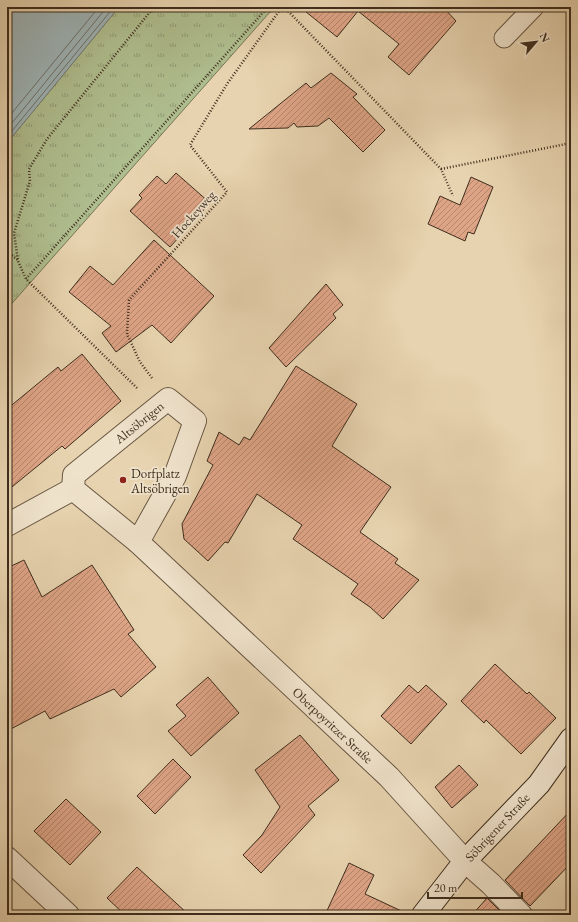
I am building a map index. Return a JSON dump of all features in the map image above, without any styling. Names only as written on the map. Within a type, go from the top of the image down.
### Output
[{"type":"street","name":"Altsöbrigen","points":[[72,490],[74,475],[162,402],[195,421],[175,476],[138,542]]},
{"type":"street","points":[[7,525],[72,490],[138,542]]},
{"type":"street","name":"Oberpoyritzer Straße","points":[[138,542],[389,777],[465,861],[491,884],[521,915]]},
{"type":"street","name":"Söbrigener Straße","points":[[423,915],[465,861],[538,784],[571,739]]},
{"type":"street","points":[[7,858],[68,915]]},
{"type":"lane","points":[[504,38],[534,7]]},
{"type":"path","points":[[154,7],[47,139],[29,169],[30,181],[14,232],[18,261],[26,279],[162,402]]},
{"type":"path","points":[[26,279],[267,8],[275,7]]},
{"type":"path","points":[[283,7],[441,169],[453,196]]},
{"type":"path","name":"Hockeyweg","points":[[162,402],[140,362],[127,334],[129,300],[227,192],[190,145],[227,84],[283,7]]},
{"type":"path","points":[[441,169],[571,143]]},
{"type":"path","points":[[7,252],[18,261]]},
{"type":"green space","points":[[119,7],[289,7],[270,12],[7,309],[7,143]]},
{"type":"water","points":[[7,7],[119,7],[7,143]]},
{"type":"building","points":[[300,7],[443,7],[456,21],[409,75],[388,57],[399,44],[358,11],[337,37]]},
{"type":"building","points":[[331,73],[357,94],[353,97],[385,130],[363,152],[329,118],[318,126],[297,127],[294,123],[288,128],[249,129],[306,83],[311,88]]},
{"type":"building","points":[[176,173],[210,203],[170,247],[130,211],[142,198],[139,195],[157,176],[166,184]]},
{"type":"building","points":[[471,177],[493,187],[474,234],[468,232],[465,241],[428,224],[440,196],[460,205]]},
{"type":"building","points":[[154,240],[214,296],[171,343],[152,325],[116,352],[102,333],[111,326],[69,292],[90,266],[113,285]]},
{"type":"building","points":[[326,284],[343,305],[333,314],[336,318],[286,367],[269,348]]},
{"type":"building","points":[[82,354],[121,401],[65,449],[62,446],[7,491],[7,409],[58,367],[61,371]]},
{"type":"building","points":[[296,366],[357,404],[332,446],[391,487],[360,532],[398,559],[395,563],[419,580],[383,619],[370,607],[351,594],[358,584],[293,539],[302,525],[257,494],[228,543],[225,542],[208,561],[184,539],[182,524],[213,465],[207,461],[219,432],[239,445],[244,437],[250,440]]},
{"type":"building","points":[[24,560],[42,597],[92,565],[134,630],[128,634],[156,667],[121,697],[114,689],[50,719],[45,711],[7,731],[7,568]]},
{"type":"building","points":[[495,664],[527,694],[529,692],[556,718],[521,754],[486,720],[484,723],[461,701]]},
{"type":"building","points":[[208,677],[239,713],[191,756],[168,731],[186,716],[176,705]]},
{"type":"building","points":[[409,685],[418,693],[426,685],[447,704],[411,744],[381,716]]},
{"type":"building","points":[[300,735],[339,780],[308,806],[315,815],[261,873],[243,855],[262,835],[280,807],[255,770]]},
{"type":"building","points":[[173,759],[191,777],[155,814],[137,796]]},
{"type":"building","points":[[459,765],[478,785],[452,808],[435,787]]},
{"type":"building","points":[[66,799],[101,832],[70,865],[34,831]]},
{"type":"building","points":[[571,810],[571,863],[530,906],[505,880]]},
{"type":"building","points":[[349,863],[374,875],[365,894],[410,915],[325,915]]},
{"type":"building","points":[[137,867],[189,915],[125,915],[107,898]]},
{"type":"building","points":[[487,898],[504,915],[472,915]]},
{"type":"place","name":"Dorfplatz Altsöbrigen","points":[[123,480]]}]
